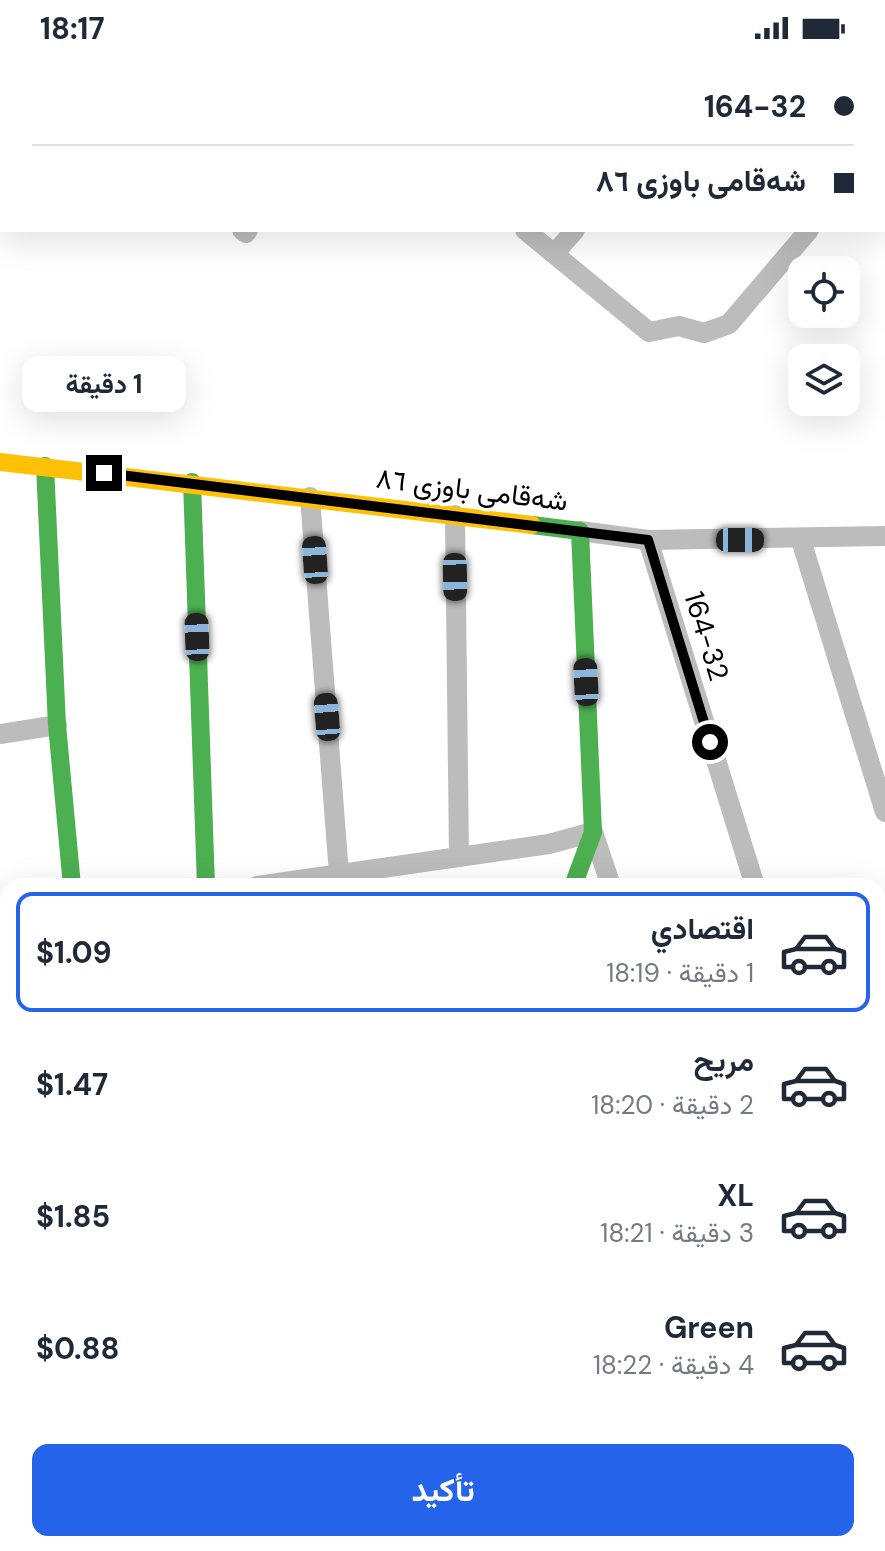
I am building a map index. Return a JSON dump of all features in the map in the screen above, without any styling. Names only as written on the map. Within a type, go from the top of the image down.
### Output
[{"type":"street","points":[[527,232],[649,332],[679,326],[704,333],[729,324],[807,232]]},
{"type":"street","points":[[554,254],[573,232]]},
{"type":"street","name":"شەقامی باوزی ٨٦","points":[[0,462],[192,482],[580,531],[593,832],[576,878]]},
{"type":"street","points":[[45,466],[57,725],[71,878]]},
{"type":"street","points":[[192,482],[206,878]]},
{"type":"street","points":[[310,497],[339,874]]},
{"type":"street","points":[[455,515],[459,857]]},
{"type":"street","points":[[580,531],[648,540],[801,540],[885,536]]},
{"type":"street","name":"164-32","points":[[648,540],[753,878]]},
{"type":"street","points":[[801,540],[885,812]]},
{"type":"street","points":[[0,734],[57,725]]},
{"type":"street","points":[[312,878],[549,844],[593,832],[608,878]]},
{"type":"traffic: fast","points":[[45,466],[57,725],[71,878]]},
{"type":"traffic: fast","points":[[192,482],[206,878]]},
{"type":"traffic: fast","points":[[532,525],[580,531],[593,832],[576,878]]},
{"type":"traffic: slow","points":[[0,462],[532,525]]},
{"type":"route","points":[[104,473],[648,540],[710,742]]}]
